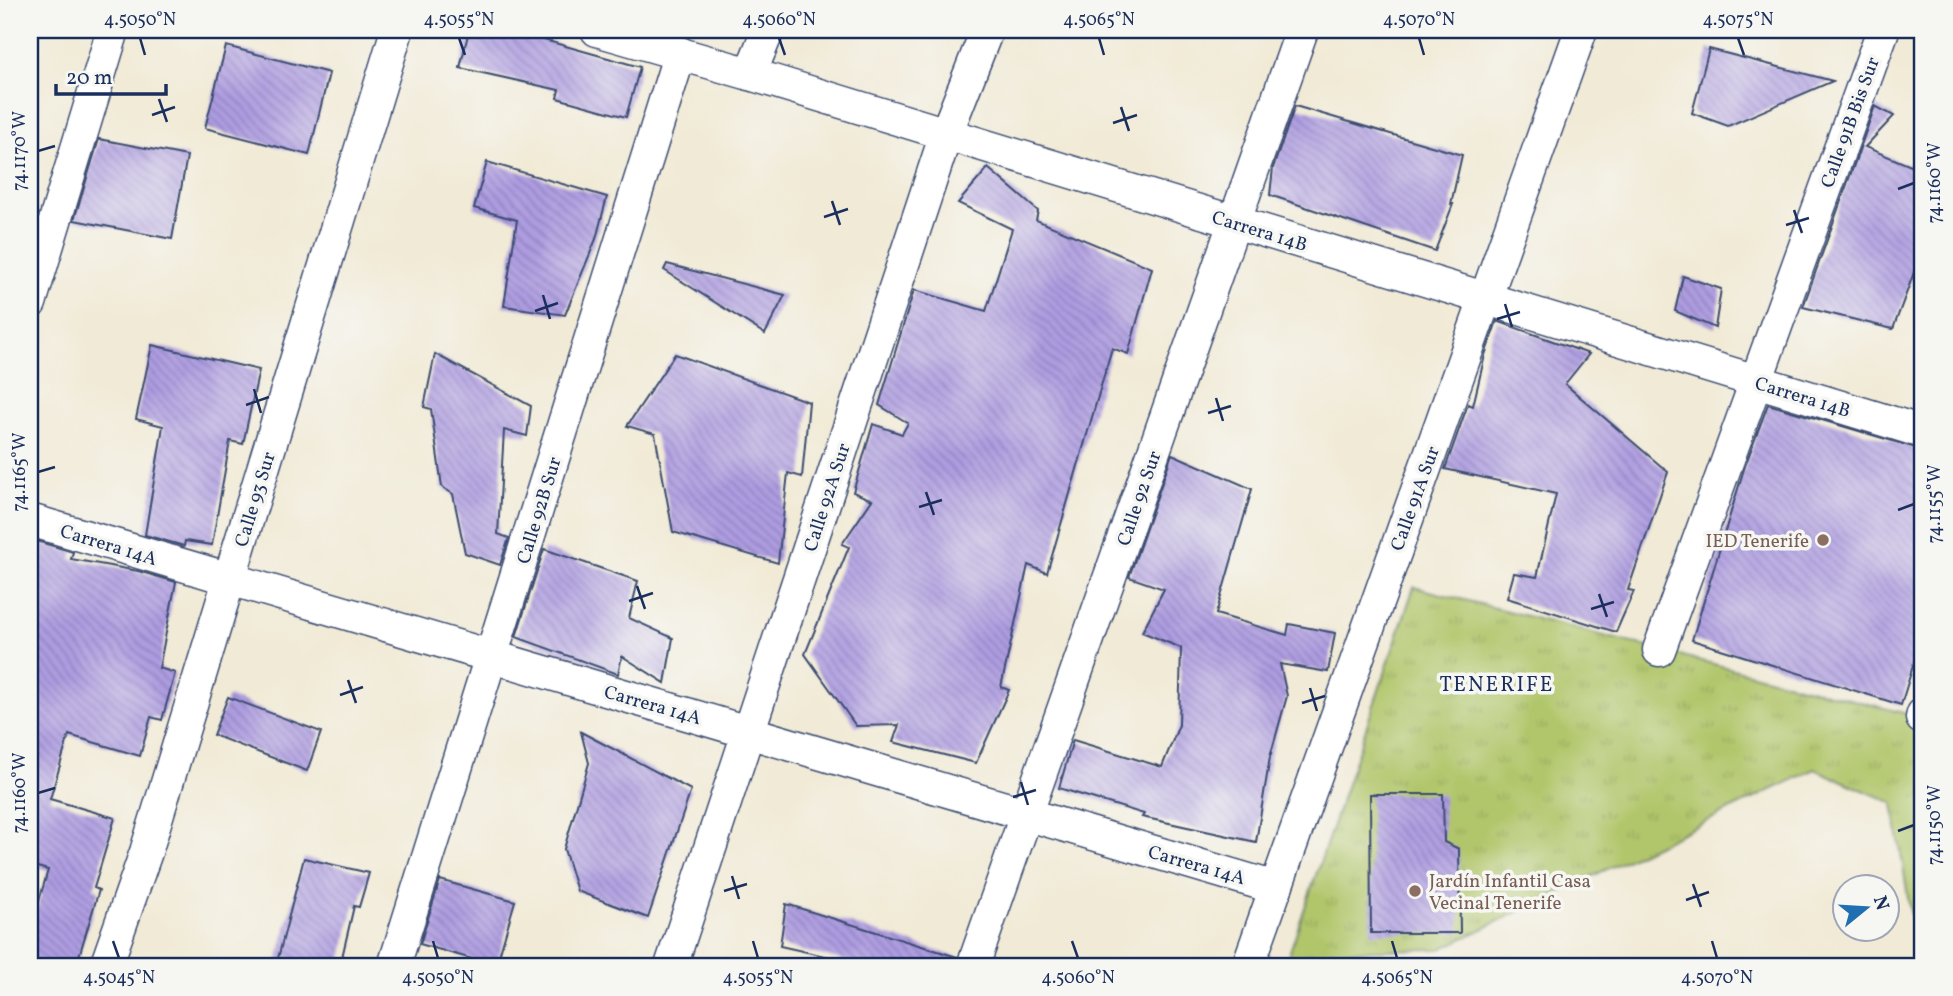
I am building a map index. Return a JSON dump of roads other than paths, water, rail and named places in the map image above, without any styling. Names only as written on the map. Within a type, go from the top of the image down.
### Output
[{"type":"street","points":[[30,303],[113,30]]},
{"type":"street","name":"Calle 93 Sur","points":[[106,966],[146,852],[397,30]]},
{"type":"street","name":"Carrera 14B","points":[[597,30],[750,74],[1923,432]]},
{"type":"street","points":[[750,74],[768,30]]},
{"type":"street","name":"Calle 92A Sur","points":[[671,966],[946,134],[987,30]]},
{"type":"street","name":"Calle 92 Sur","points":[[974,966],[1302,30]]},
{"type":"street","name":"Calle 91A Sur","points":[[1248,966],[1581,30]]},
{"type":"street","name":"Calle 91B Bis Sur","points":[[1659,650],[1883,30]]},
{"type":"street","name":"Calle 92B Sur","points":[[394,966],[493,657],[680,53]]},
{"type":"street","name":"Carrera 14A","points":[[30,520],[1276,888]]},
{"type":"place","name":"IED Tenerife","points":[[1823,540]]},
{"type":"place","name":"Jardín Infantil Casa Vecinal Tenerife","points":[[1415,891]]},
{"type":"district","name":"TENERIFE","points":[[1497,684]]}]
